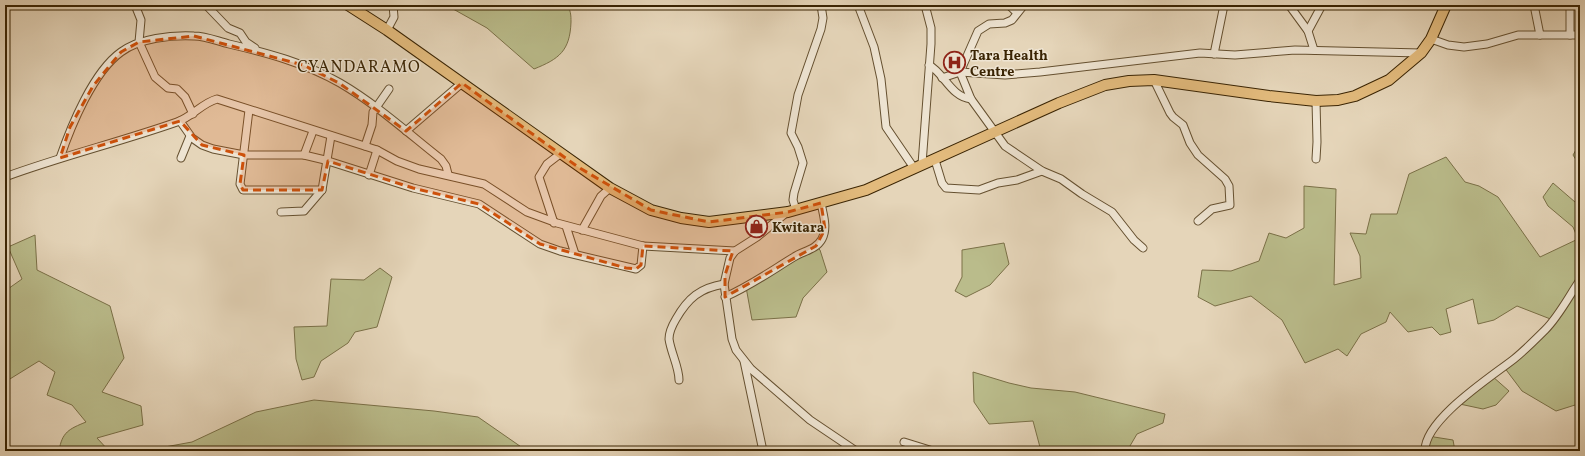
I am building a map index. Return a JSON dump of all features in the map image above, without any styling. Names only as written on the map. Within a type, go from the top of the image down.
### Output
[{"type":"highway","points":[[348,5],[387,30],[610,188],[651,210],[696,220],[715,221],[792,211],[866,190],[1090,90],[1129,81],[1154,80],[1316,101],[1342,99],[1378,87],[1401,72],[1421,53],[1431,39],[1446,5]]},
{"type":"street","points":[[135,5],[141,20],[139,42],[155,78],[168,88],[177,89],[185,97],[193,114]]},
{"type":"street","points":[[206,5],[228,28],[240,33],[246,42],[258,51]]},
{"type":"street","points":[[387,30],[394,17],[393,5]]},
{"type":"street","points":[[821,5],[823,18],[821,29],[798,95],[791,133],[803,163],[794,193],[792,211],[735,251],[727,263],[724,284],[725,297],[732,339],[736,350],[744,361],[803,414],[822,429],[856,451]]},
{"type":"street","points":[[858,5],[866,22],[878,66],[884,99],[886,127],[918,166]]},
{"type":"street","points":[[918,166],[929,65],[931,28],[925,5]]},
{"type":"street","points":[[1009,5],[1017,13]]},
{"type":"street","points":[[1024,5],[1012,20],[1005,23],[989,24],[978,31],[960,72],[970,99],[1006,146],[1042,170],[1061,179],[1112,212],[1134,240],[1143,248]]},
{"type":"street","points":[[1214,54],[1224,5]]},
{"type":"street","points":[[1289,5],[1308,31],[1314,50]]},
{"type":"street","points":[[1308,31],[1322,5]]},
{"type":"street","points":[[1534,5],[1540,35]]},
{"type":"street","points":[[1570,5],[1570,35]]},
{"type":"street","points":[[1431,39],[1448,46],[1464,47],[1487,44],[1518,35],[1580,35]]},
{"type":"street","points":[[60,158],[70,127],[106,66],[121,52],[139,42],[161,38],[194,36],[258,51],[303,65],[339,83],[377,108],[441,159],[446,166],[448,174]]},
{"type":"street","points":[[942,78],[960,72],[1005,75],[1177,55],[1235,55],[1314,50],[1421,53]]},
{"type":"street","points":[[929,65],[934,68],[961,96],[970,99]]},
{"type":"street","points":[[1154,80],[1170,113],[1183,125],[1190,143],[1198,155],[1225,179],[1229,186],[1230,204],[1212,209],[1198,221]]},
{"type":"street","points":[[406,131],[462,83]]},
{"type":"street","points":[[365,146],[372,125],[373,112],[389,90]]},
{"type":"street","points":[[5,177],[60,158],[180,121],[193,114],[208,102],[217,99],[314,131],[378,150],[397,161],[419,169],[448,174],[484,184],[522,209],[554,223],[643,246],[735,251]]},
{"type":"street","points":[[1316,101],[1316,159]]},
{"type":"street","points":[[249,110],[240,184],[243,190],[322,190]]},
{"type":"street","points":[[180,121],[190,136],[202,145],[213,149],[244,154],[304,156],[325,160],[369,175],[445,197],[479,204],[540,244],[575,254],[636,269],[641,266],[643,246]]},
{"type":"street","points":[[304,156],[314,131]]},
{"type":"street","points":[[181,158],[190,136]]},
{"type":"street","points":[[281,212],[304,211],[322,190],[326,170],[325,160],[331,136]]},
{"type":"street","points":[[369,175],[378,150]]},
{"type":"street","points":[[554,223],[539,177],[547,164],[560,154]]},
{"type":"street","points":[[935,160],[942,183],[946,188],[979,190],[998,183],[1017,180],[1042,170]]},
{"type":"street","points":[[582,230],[601,196],[610,188]]},
{"type":"street","points":[[725,297],[748,286],[798,254],[816,246],[821,241],[825,229],[821,203]]},
{"type":"street","points":[[566,226],[575,254]]},
{"type":"street","points":[[1425,451],[1428,437],[1436,424],[1451,408],[1537,338],[1553,320],[1580,280]]},
{"type":"street","points":[[679,380],[679,374],[675,365],[669,336],[672,325],[683,306],[690,298],[705,289],[724,284]]},
{"type":"street","points":[[744,361],[763,451]]},
{"type":"street","points":[[904,442],[933,451]]},
{"type":"highlighted area","points":[[194,36],[303,65],[339,83],[406,131],[462,83],[578,167],[651,210],[709,222],[788,212],[821,203],[825,229],[816,246],[725,297],[725,275],[733,251],[643,246],[641,265],[636,269],[626,268],[540,244],[479,204],[413,188],[328,161],[322,190],[243,190],[240,184],[244,155],[202,145],[180,121],[60,158],[70,127],[93,86],[121,52],[139,42]]},
{"type":"green space","points":[[446,5],[566,5],[570,11],[571,17],[568,40],[562,53],[550,62],[534,69],[487,28]]},
{"type":"green space","points":[[1580,143],[1580,166],[1573,155]]},
{"type":"green space","points":[[1446,157],[1465,182],[1479,186],[1498,197],[1540,257],[1578,239],[1573,227],[1548,206],[1543,197],[1553,183],[1575,202],[1580,195],[1580,412],[1575,405],[1556,411],[1522,391],[1504,367],[1553,320],[1517,306],[1494,320],[1478,324],[1473,299],[1446,309],[1451,332],[1440,335],[1432,327],[1408,332],[1390,312],[1386,322],[1361,334],[1347,356],[1338,349],[1305,363],[1282,320],[1251,296],[1215,306],[1198,297],[1202,270],[1231,271],[1259,261],[1269,233],[1286,238],[1304,228],[1304,186],[1336,189],[1334,285],[1361,278],[1360,256],[1350,233],[1366,234],[1371,214],[1397,214],[1409,174]]},
{"type":"green space","points":[[35,235],[37,270],[110,306],[124,358],[102,392],[141,406],[143,425],[97,438],[109,451],[59,451],[64,435],[71,429],[86,422],[72,405],[47,395],[55,372],[39,361],[5,382],[5,291],[22,279],[8,247]]},
{"type":"green space","points":[[1004,243],[1009,264],[990,285],[966,297],[955,291],[962,277],[962,250]]},
{"type":"green space","points":[[816,246],[820,250],[827,272],[803,298],[796,317],[752,320],[746,287]]},
{"type":"green space","points":[[380,268],[392,277],[377,327],[355,332],[348,343],[321,361],[314,377],[302,380],[296,359],[294,327],[327,326],[331,279],[364,280]]},
{"type":"green space","points":[[973,372],[1031,388],[1075,392],[1165,414],[1163,423],[1137,434],[1127,451],[1041,451],[1033,421],[989,424],[974,402]]},
{"type":"green space","points":[[1492,376],[1509,391],[1496,405],[1483,409],[1455,403]]},
{"type":"green space","points":[[314,400],[434,411],[478,417],[527,451],[143,451],[192,442],[256,412]]},
{"type":"green space","points":[[1428,433],[1434,437],[1453,440],[1455,451],[1422,451]]},
{"type":"place","name":"Tara Health Centre","points":[[955,63]]},
{"type":"place","name":"Kwitara","points":[[757,227]]},
{"type":"district","name":"CYANDARAMO","points":[[359,66]]}]
